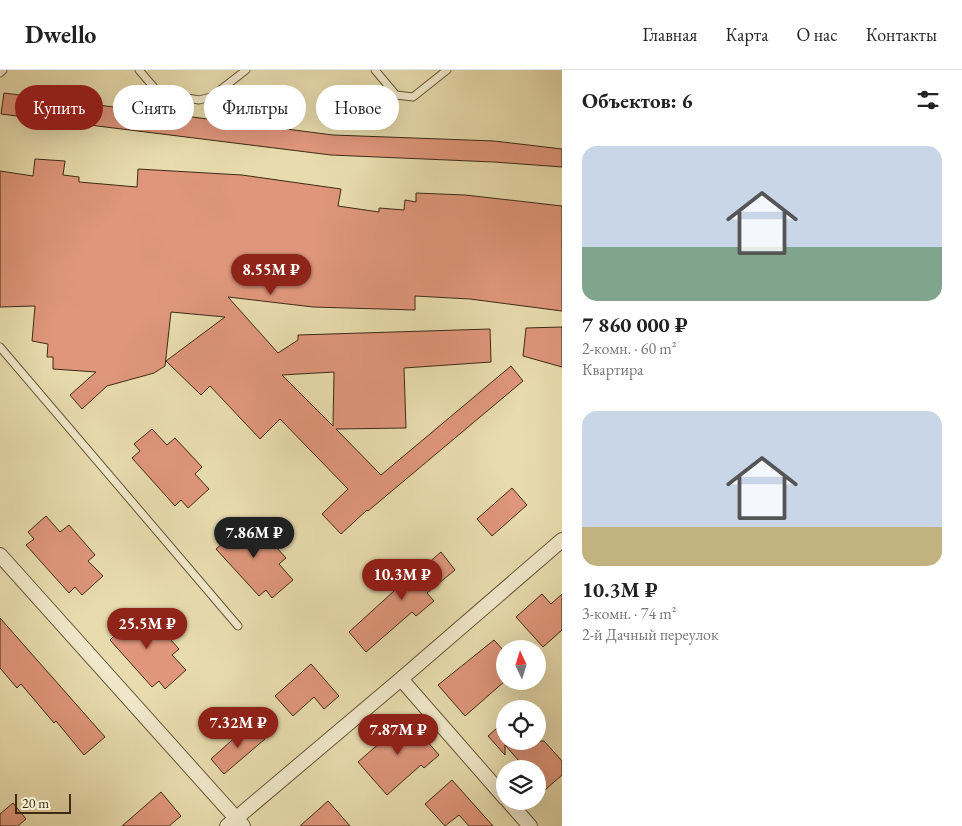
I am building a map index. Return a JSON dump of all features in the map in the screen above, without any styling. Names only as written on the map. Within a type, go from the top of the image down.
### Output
[{"type":"street","points":[[0,555],[235,823],[562,540]]},
{"type":"street","points":[[401,679],[496,788]]},
{"type":"street","points":[[516,810],[530,826]]},
{"type":"lane","points":[[0,73],[3,70]]},
{"type":"lane","points":[[139,70],[157,92],[199,100],[211,97],[246,70]]},
{"type":"lane","points":[[375,70],[396,95],[413,97],[447,70]]},
{"type":"lane","points":[[0,347],[238,626]]},
{"type":"building","points":[[4,93],[15,94],[15,116],[1,114]]},
{"type":"building","points":[[103,106],[113,107],[113,128],[103,127]]},
{"type":"building","points":[[194,117],[204,119],[204,130],[294,130],[333,135],[494,141],[562,149],[562,167],[494,162],[331,155],[130,130],[194,130]]},
{"type":"building","points":[[35,159],[65,161],[63,175],[79,177],[79,182],[137,187],[138,169],[242,175],[341,189],[338,206],[379,212],[379,208],[404,210],[405,200],[416,202],[416,193],[465,195],[562,206],[562,311],[470,299],[415,296],[415,310],[313,307],[228,297],[278,353],[298,340],[298,335],[490,329],[491,362],[404,368],[406,428],[336,429],[381,475],[511,366],[523,381],[367,510],[341,534],[322,514],[348,489],[280,419],[260,439],[210,386],[201,395],[166,361],[225,317],[171,312],[165,366],[154,373],[107,386],[82,409],[70,395],[96,372],[53,369],[53,357],[47,357],[48,344],[32,341],[35,306],[0,307],[0,171],[33,176]],"holes":[[[334,372],[333,426],[282,375]]]},
{"type":"building","points":[[562,327],[562,367],[523,356],[526,328]]},
{"type":"building","points":[[152,429],[167,445],[175,438],[202,467],[195,474],[209,489],[188,508],[181,500],[175,506],[132,458],[140,451],[134,444]]},
{"type":"building","points":[[512,488],[527,505],[492,536],[477,519]]},
{"type":"building","points":[[46,516],[60,532],[69,525],[95,555],[88,561],[103,576],[82,595],[75,587],[69,593],[26,545],[34,539],[28,532]]},
{"type":"building","points":[[236,519],[251,536],[259,528],[286,558],[279,564],[293,580],[272,598],[266,590],[259,596],[216,549],[224,542],[218,535]]},
{"type":"building","points":[[441,552],[455,570],[427,593],[434,601],[416,616],[412,612],[366,652],[349,632],[394,591],[387,582],[404,568],[412,577]]},
{"type":"building","points":[[542,594],[551,604],[562,594],[562,630],[546,644],[546,640],[537,640],[516,617]]},
{"type":"building","points":[[129,610],[144,626],[152,619],[179,649],[172,655],[186,670],[165,689],[159,681],[152,687],[110,640],[117,633],[111,626]]},
{"type":"building","points":[[0,618],[105,737],[84,755],[56,721],[54,723],[21,684],[17,688],[0,668]]},
{"type":"building","points":[[494,640],[496,642],[496,689],[465,716],[438,685]]},
{"type":"building","points":[[311,664],[339,696],[324,709],[314,697],[293,716],[275,696]]},
{"type":"building","points":[[408,715],[421,730],[419,732],[439,755],[424,768],[421,765],[387,795],[358,762],[398,727],[396,725]]},
{"type":"building","points":[[251,723],[265,739],[224,774],[211,759]]},
{"type":"building","points":[[496,729],[496,745],[488,736]]},
{"type":"building","points":[[546,743],[562,761],[562,775],[546,789],[546,760],[518,760],[509,750],[546,750]]},
{"type":"building","points":[[452,780],[493,826],[469,826],[459,815],[445,826],[425,804]]},
{"type":"building","points":[[161,792],[181,816],[169,826],[122,826]]},
{"type":"building","points":[[328,801],[350,826],[300,826]]},
{"type":"building","points":[[13,803],[26,819],[18,826],[0,826],[0,814]]}]
